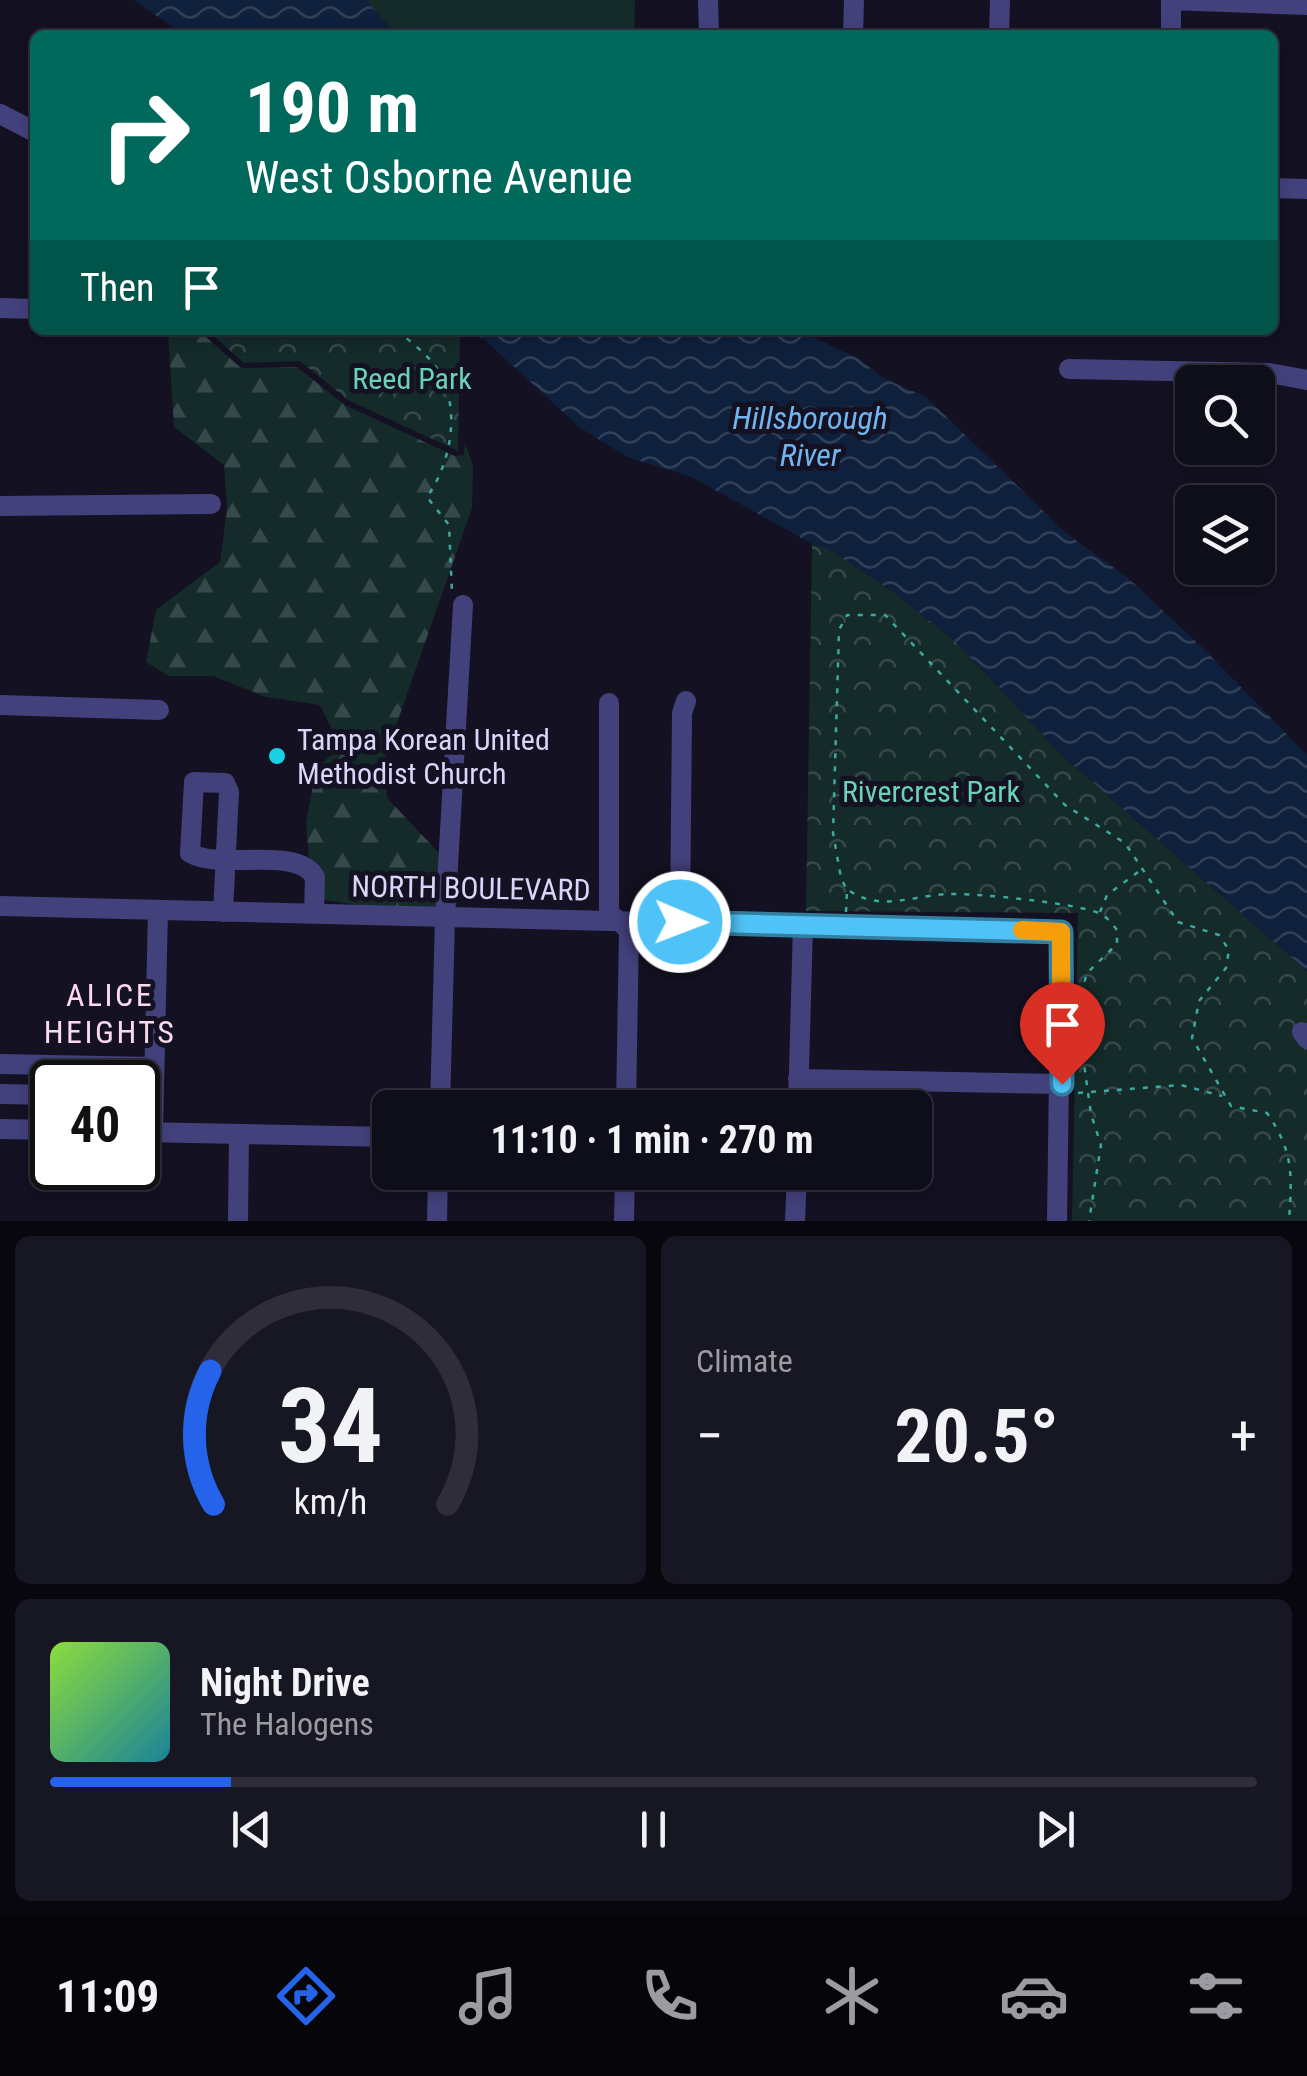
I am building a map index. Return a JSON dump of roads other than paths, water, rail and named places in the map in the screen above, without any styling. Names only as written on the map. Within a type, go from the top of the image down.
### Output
[{"type":"street","points":[[708,0],[709,30]]},
{"type":"street","points":[[853,30],[854,0]]},
{"type":"street","points":[[999,30],[1000,0]]},
{"type":"street","points":[[1171,30],[1171,0],[1307,5]]},
{"type":"street","points":[[0,114],[30,129]]},
{"type":"street","points":[[1278,188],[1307,188]]},
{"type":"street","points":[[0,308],[30,309]]},
{"type":"street","points":[[1070,369],[1269,374],[1307,380]]},
{"type":"street","points":[[0,506],[211,504]]},
{"type":"street","points":[[440,1090],[445,918],[463,605]]},
{"type":"street","points":[[680,922],[682,713],[686,701]]},
{"type":"street","points":[[608,704],[609,913],[629,930],[626,1090]]},
{"type":"street","points":[[0,706],[159,710]]},
{"type":"street","points":[[223,912],[225,860],[284,862],[310,870],[314,877],[314,914]]},
{"type":"street","name":"NORTH BOULEVARD","points":[[0,906],[1061,932],[1067,1089]]},
{"type":"street","points":[[154,1060],[158,910]]},
{"type":"street","points":[[798,1090],[803,924]]},
{"type":"street","points":[[0,1064],[30,1065]]},
{"type":"street","points":[[798,1080],[1067,1089],[1057,1221]]},
{"type":"street","points":[[0,1094],[30,1095]]},
{"type":"street","points":[[0,1129],[30,1130]]},
{"type":"street","points":[[160,1132],[372,1137]]},
{"type":"street","points":[[238,1221],[240,1134]]},
{"type":"street","points":[[437,1221],[438,1190]]},
{"type":"street","points":[[624,1221],[625,1190]]},
{"type":"street","points":[[795,1221],[796,1190]]},
{"type":"water","points":[[134,0],[366,0],[393,30],[177,30]]},
{"type":"water","name":"Hillsborough River","points":[[476,335],[809,335],[859,359],[883,378],[926,397],[1066,533],[1127,577],[1206,651],[1307,755],[1307,971],[1062,755],[955,641],[892,591],[827,548],[812,544],[692,477],[627,457],[579,427]]},
{"type":"place","name":"Tampa Korean United Methodist Church","points":[[277,756]]},
{"type":"district","name":"ALICE HEIGHTS","points":[[110,1014]]},
{"type":"park label","name":"Reed Park","points":[[412,378]]},
{"type":"park label","name":"Rivercrest Park","points":[[931,791]]}]
